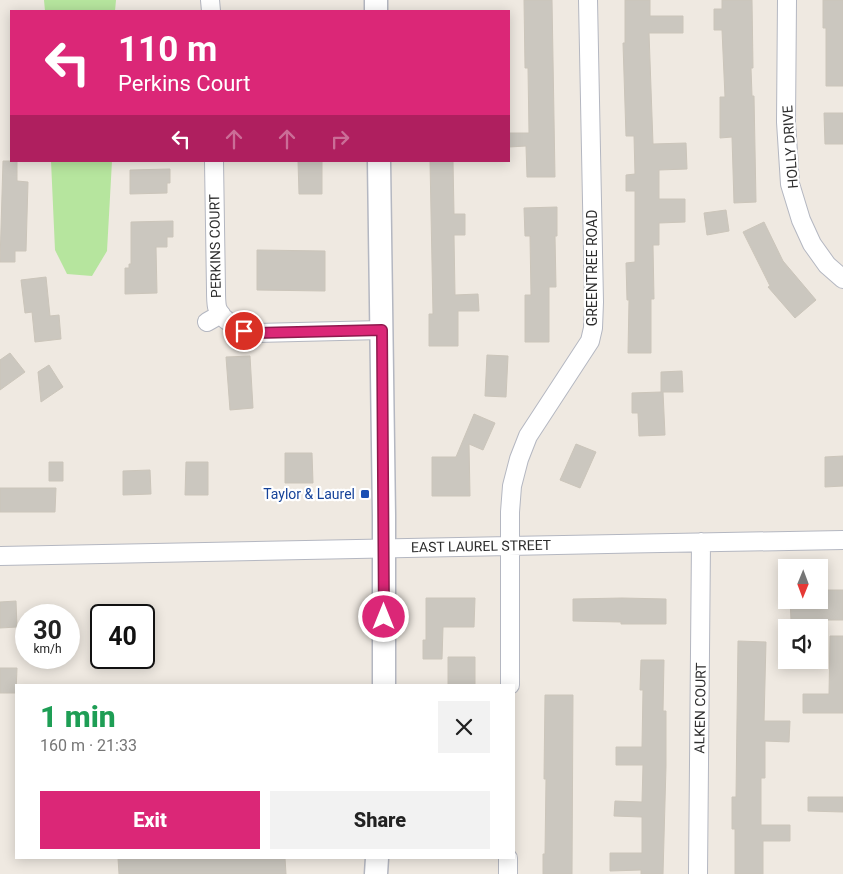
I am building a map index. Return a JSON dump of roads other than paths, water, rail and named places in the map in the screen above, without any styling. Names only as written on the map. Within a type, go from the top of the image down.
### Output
[{"type":"street","name":"GREENTREE ROAD","points":[[510,545],[512,486],[522,451],[528,436],[590,341],[593,328],[594,292],[588,0]]},
{"type":"street","name":"HOLLY DRIVE","points":[[787,0],[786,122],[790,184],[801,220],[812,244],[827,265],[843,279]]},
{"type":"street","name":"PERKINS COURT","points":[[214,162],[217,308],[214,318],[231,323],[244,331],[256,333],[382,330]]},
{"type":"street","points":[[378,162],[382,330],[384,684]]},
{"type":"street","name":"EAST LAUREL STREET","points":[[0,556],[205,550],[319,550],[843,540]]},
{"type":"street","name":"ALKEN COURT","points":[[698,874],[701,542]]},
{"type":"street","points":[[510,545],[510,684]]},
{"type":"street","points":[[376,874],[377,859]]},
{"type":"street","points":[[508,859],[508,874]]},
{"type":"place","name":"Taylor & Laurel","points":[[365,494]]}]
